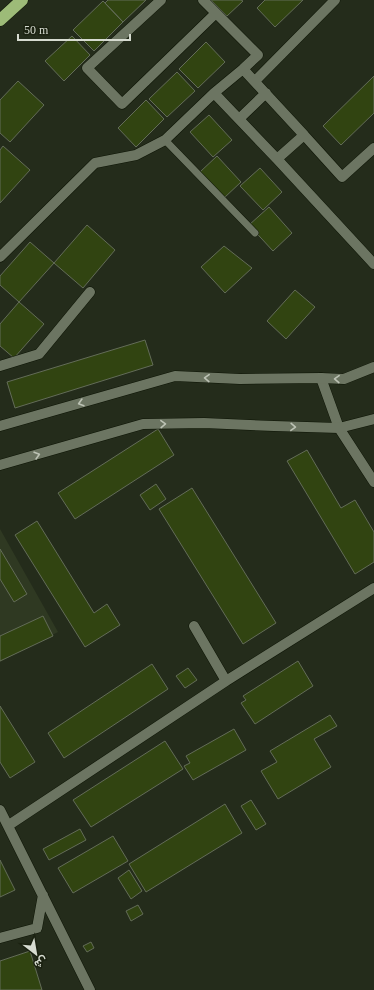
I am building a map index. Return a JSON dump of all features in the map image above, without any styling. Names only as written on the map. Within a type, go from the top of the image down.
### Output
[{"type":"highway","points":[[0,20],[22,0]]},
{"type":"street","points":[[161,0],[87,68],[122,104],[216,13]]},
{"type":"street","points":[[0,256],[95,163],[136,155],[165,140],[214,93],[244,69],[258,55],[203,0]]},
{"type":"street","points":[[254,81],[335,0]]},
{"type":"street","points":[[244,69],[342,177],[374,148]]},
{"type":"street","points":[[214,93],[374,264]]},
{"type":"street","points":[[239,119],[266,93]]},
{"type":"street","points":[[277,159],[304,135]]},
{"type":"street","points":[[0,366],[40,354],[90,292]]},
{"type":"street","points":[[0,426],[176,376],[240,379],[344,379],[374,367]]},
{"type":"street","points":[[320,378],[339,428],[374,482]]},
{"type":"street","points":[[0,465],[143,424],[204,422],[339,428],[374,419]]},
{"type":"street","points":[[9,826],[226,681],[374,588]]},
{"type":"street","points":[[194,626],[226,681]]},
{"type":"street","points":[[0,810],[90,990]]},
{"type":"street","points":[[0,938],[37,928],[43,895]]},
{"type":"lane","points":[[165,140],[255,233]]},
{"type":"shaded area","points":[[0,529],[58,632],[0,662]]},
{"type":"building","points":[[108,0],[146,0],[123,22],[105,3]]},
{"type":"building","points":[[211,0],[241,0],[243,1],[227,16]]},
{"type":"building","points":[[265,0],[303,0],[275,27],[257,8]]},
{"type":"building","points":[[103,1],[123,22],[94,51],[73,30]]},
{"type":"building","points":[[72,36],[90,55],[64,81],[45,61]]},
{"type":"building","points":[[206,42],[225,62],[198,88],[179,69]]},
{"type":"building","points":[[177,72],[195,91],[167,117],[149,99]]},
{"type":"building","points":[[374,76],[374,113],[341,145],[323,126]]},
{"type":"building","points":[[18,81],[44,105],[10,142],[0,133],[0,100]]},
{"type":"building","points":[[146,100],[164,119],[136,147],[118,128]]},
{"type":"building","points":[[209,115],[232,140],[213,157],[190,132]]},
{"type":"building","points":[[3,146],[30,170],[0,203],[0,150]]},
{"type":"building","points":[[217,156],[241,182],[224,198],[200,172]]},
{"type":"building","points":[[260,168],[282,192],[263,210],[240,186]]},
{"type":"building","points":[[269,207],[292,233],[273,251],[249,225]]},
{"type":"building","points":[[87,225],[115,250],[83,288],[54,263]]},
{"type":"building","points":[[30,242],[54,263],[19,302],[0,285],[0,276]]},
{"type":"building","points":[[224,246],[252,268],[225,293],[201,267]]},
{"type":"building","points":[[295,290],[315,307],[286,339],[267,321]]},
{"type":"building","points":[[19,302],[44,324],[14,358],[0,346],[0,324]]},
{"type":"building","points":[[145,340],[153,365],[15,408],[7,382]]},
{"type":"building","points":[[158,429],[174,455],[75,519],[58,493]]},
{"type":"building","points":[[307,450],[341,508],[355,500],[374,532],[374,562],[355,574],[287,461]]},
{"type":"building","points":[[156,484],[166,499],[150,510],[140,495]]},
{"type":"building","points":[[192,488],[276,623],[243,644],[159,509]]},
{"type":"building","points":[[37,521],[94,613],[107,604],[120,625],[85,647],[15,535]]},
{"type":"building","points":[[0,549],[27,594],[14,602],[0,579]]},
{"type":"building","points":[[43,616],[53,636],[0,661],[0,636]]},
{"type":"building","points":[[298,661],[313,686],[255,724],[241,703],[246,700],[243,696]]},
{"type":"building","points":[[152,664],[168,689],[64,758],[48,733]]},
{"type":"building","points":[[188,668],[197,680],[185,688],[176,676]]},
{"type":"building","points":[[0,706],[35,762],[10,778],[0,762]]},
{"type":"building","points":[[330,715],[337,726],[314,739],[331,767],[278,799],[261,771],[277,762],[270,751]]},
{"type":"building","points":[[234,729],[246,750],[193,780],[184,766],[190,763],[186,756]]},
{"type":"building","points":[[165,741],[183,769],[91,827],[73,800]]},
{"type":"building","points":[[251,800],[266,824],[256,830],[241,806]]},
{"type":"building","points":[[225,804],[242,833],[146,892],[129,864]]},
{"type":"building","points":[[80,829],[86,840],[49,860],[43,849]]},
{"type":"building","points":[[113,836],[128,861],[73,893],[58,868]]},
{"type":"building","points":[[0,860],[15,890],[0,897]]},
{"type":"building","points":[[129,870],[142,891],[131,899],[118,878]]},
{"type":"building","points":[[138,905],[143,914],[131,921],[126,911]]},
{"type":"building","points":[[91,942],[94,948],[87,952],[83,946]]},
{"type":"building","points":[[30,951],[42,990],[0,990],[0,961]]}]
